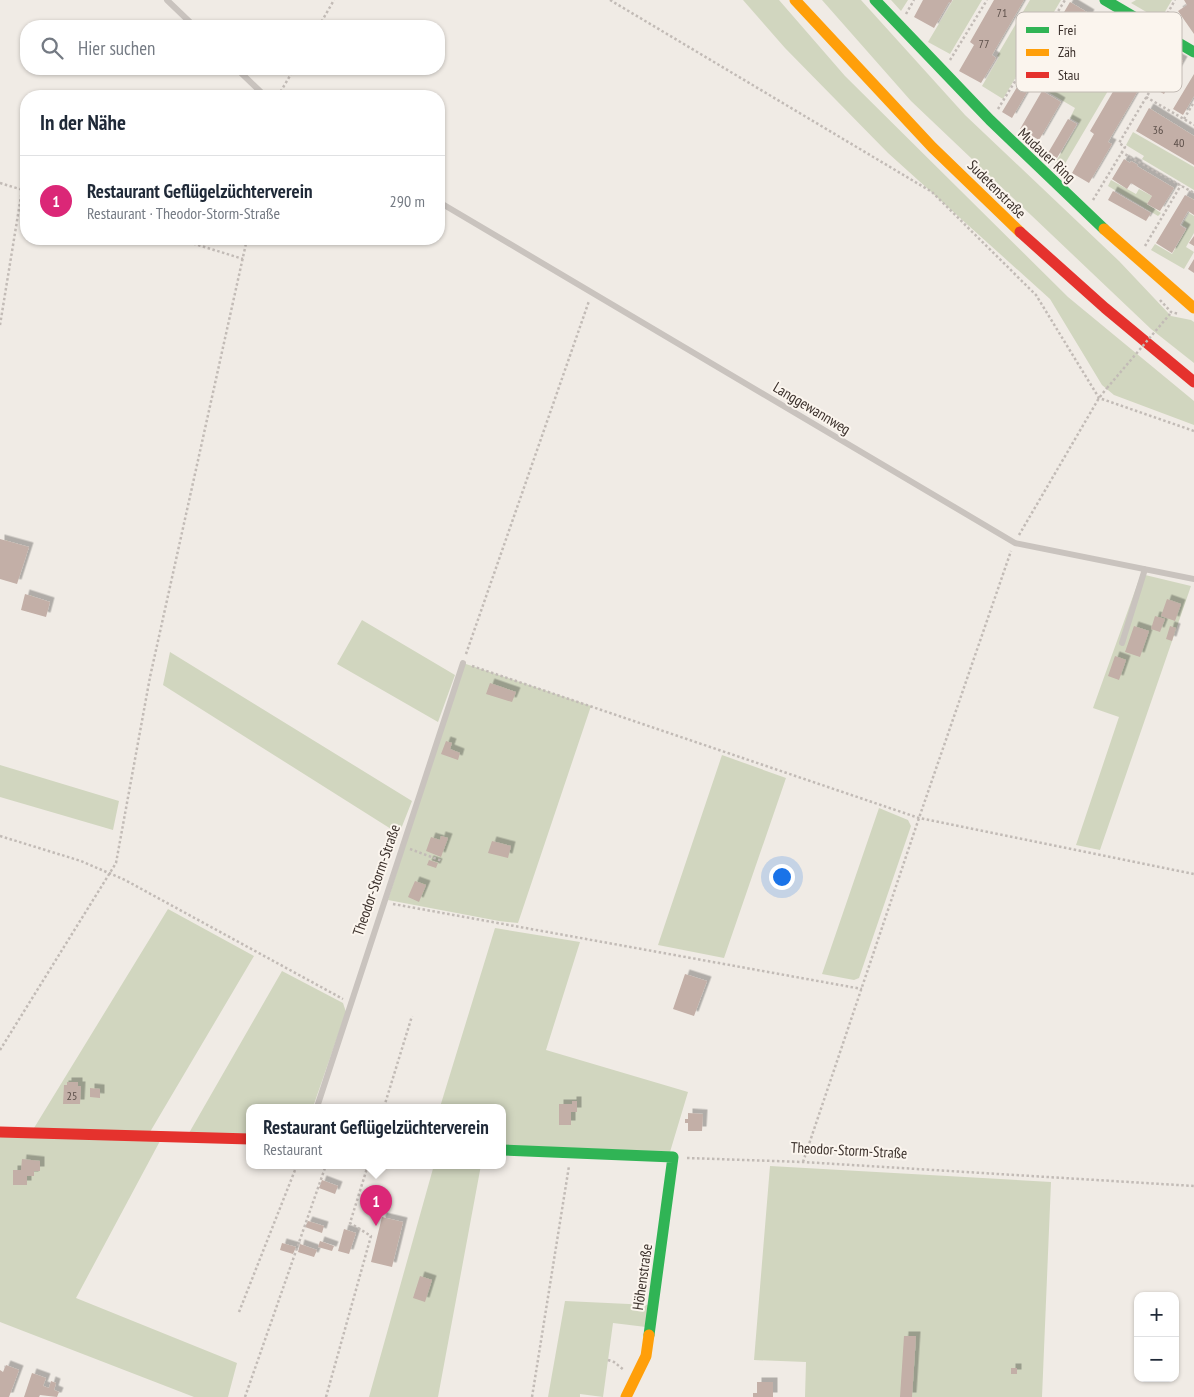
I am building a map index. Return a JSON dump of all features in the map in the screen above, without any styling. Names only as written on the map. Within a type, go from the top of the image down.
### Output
[{"type":"street","name":"Sudetenstraße","points":[[795,0],[902,116],[1019,231],[1135,334],[1194,382]]},
{"type":"street","name":"Mudauer Ring","points":[[875,0],[988,119],[1086,212],[1194,308]]},
{"type":"street","points":[[1105,0],[1126,12]]},
{"type":"street","points":[[1182,45],[1194,52]]},
{"type":"street","points":[[0,1132],[246,1139]]},
{"type":"street","points":[[506,1150],[673,1157]]},
{"type":"street","name":"Höhenstraße","points":[[626,1397],[646,1356],[673,1157]]},
{"type":"lane","points":[[167,0],[188,20]]},
{"type":"lane","points":[[243,75],[259,90]]},
{"type":"lane","name":"Langgewannweg","points":[[445,206],[1015,542],[1194,579]]},
{"type":"lane","points":[[1122,643],[1145,569]]},
{"type":"lane","name":"Theodor-Storm-Straße","points":[[318,1104],[463,663]]},
{"type":"path","points":[[322,20],[334,0]]},
{"type":"path","points":[[610,0],[932,192],[1036,294],[1099,398],[1194,431]]},
{"type":"path","points":[[940,70],[953,56],[987,0]]},
{"type":"path","points":[[1058,12],[1065,0]]},
{"type":"path","points":[[1168,12],[1175,0]]},
{"type":"path","points":[[282,90],[290,75]]},
{"type":"path","points":[[988,119],[1001,105],[1016,80]]},
{"type":"path","points":[[1086,212],[1124,147],[1119,143],[1149,92]]},
{"type":"path","points":[[1146,97],[1194,125]]},
{"type":"path","points":[[1165,108],[1168,102]]},
{"type":"path","points":[[1184,119],[1194,102]]},
{"type":"path","points":[[1121,152],[1194,193]]},
{"type":"path","points":[[0,183],[20,189]]},
{"type":"path","points":[[1138,258],[1181,185]]},
{"type":"path","points":[[0,325],[20,202]]},
{"type":"path","points":[[198,245],[243,259]]},
{"type":"path","points":[[0,1050],[116,863],[154,658],[246,245]]},
{"type":"path","points":[[592,292],[463,663],[918,818],[1194,874]]},
{"type":"path","points":[[803,1162],[1007,560],[1015,542],[1099,398],[1171,312],[1175,314]]},
{"type":"path","points":[[0,836],[81,861],[134,885],[351,1004]]},
{"type":"path","points":[[404,847],[442,861]]},
{"type":"path","points":[[385,902],[862,989]]},
{"type":"path","points":[[385,1104],[412,1016]]},
{"type":"path","points":[[532,1397],[571,1153]]},
{"type":"path","name":"Theodor-Storm-Straße","points":[[673,1157],[803,1162],[1194,1186]]},
{"type":"path","points":[[239,1312],[295,1169]]},
{"type":"path","points":[[245,1397],[325,1169]]},
{"type":"path","points":[[326,1397],[372,1236],[350,1223],[367,1169]]},
{"type":"path","points":[[608,1360],[614,1362],[635,1379]]},
{"type":"green space","points":[[743,0],[779,0],[845,76],[1068,297],[1194,401],[1194,425],[1114,395],[1102,385],[1050,299],[888,153],[785,48]]},
{"type":"green space","points":[[822,0],[861,0],[965,115],[1119,261],[1171,316],[1194,322],[1194,363],[1151,329],[911,101]]},
{"type":"green space","points":[[891,0],[908,0],[901,11]]},
{"type":"green space","points":[[953,0],[982,0],[950,54],[928,42]]},
{"type":"green space","points":[[1030,0],[1061,0],[1054,12],[1023,12]]},
{"type":"green space","points":[[1136,0],[1172,0],[1165,12],[1146,12],[1131,3]]},
{"type":"green space","points":[[1016,24],[1016,77],[1003,99],[982,86],[999,57],[997,56]]},
{"type":"green space","points":[[1048,92],[1107,92],[1063,167],[1055,163],[1079,123],[1070,118],[1075,108]]},
{"type":"green space","points":[[1133,132],[1194,167],[1194,190],[1142,159],[1144,156],[1126,145]]},
{"type":"green space","points":[[1111,180],[1136,194],[1139,189],[1152,196],[1147,204],[1161,213],[1158,216],[1108,186]]},
{"type":"green space","points":[[1189,213],[1194,216],[1194,233],[1186,247],[1194,252],[1184,269],[1151,250],[1155,244],[1172,254],[1187,228],[1182,225]]},
{"type":"green space","points":[[1141,574],[1191,586],[1100,850],[1076,845],[1119,717],[1093,708]]},
{"type":"green space","points":[[362,620],[455,675],[438,722],[337,664]]},
{"type":"green space","points":[[170,652],[412,801],[399,834],[163,685]]},
{"type":"green space","points":[[463,663],[591,706],[518,923],[388,900]]},
{"type":"green space","points":[[722,755],[786,778],[724,958],[658,945]]},
{"type":"green space","points":[[0,765],[119,801],[113,830],[0,797]]},
{"type":"green space","points":[[879,808],[908,820],[911,826],[859,978],[854,980],[822,974]]},
{"type":"green space","points":[[168,909],[254,956],[150,1132],[34,1128]]},
{"type":"green space","points":[[495,928],[580,942],[546,1050],[688,1092],[670,1152],[506,1145],[506,1104],[441,1104]]},
{"type":"green space","points":[[282,971],[343,1003],[346,1012],[314,1104],[246,1104],[246,1135],[189,1133]]},
{"type":"green space","points":[[0,1136],[160,1141],[76,1298],[237,1363],[228,1397],[194,1397],[0,1322]]},
{"type":"green space","points":[[770,1166],[1051,1182],[1042,1397],[805,1397],[806,1362],[754,1360]]},
{"type":"green space","points":[[433,1169],[480,1169],[438,1397],[369,1397]]},
{"type":"green space","points":[[565,1301],[650,1305],[646,1327],[613,1323],[603,1397],[580,1394],[580,1397],[548,1397]]},
{"type":"building","points":[[923,0],[952,0],[934,28],[914,17]]},
{"type":"building","points":[[994,0],[1024,0],[992,55],[996,58],[981,83],[959,71],[974,45],[970,42]]},
{"type":"building","points":[[1184,0],[1194,0],[1194,34],[1182,17],[1182,12],[1178,11],[1187,5]]},
{"type":"building","points":[[1070,2],[1087,12],[1064,12]]},
{"type":"building","points":[[1194,74],[1194,96],[1183,115],[1173,109]]},
{"type":"building","points":[[1016,89],[1016,92],[1027,92],[1012,118],[1002,112]]},
{"type":"building","points":[[1041,92],[1061,102],[1039,140],[1020,129]]},
{"type":"building","points":[[1113,92],[1137,92],[1108,142],[1112,144],[1089,183],[1072,173],[1094,134],[1090,131]]},
{"type":"building","points":[[1149,108],[1194,136],[1194,165],[1136,131]]},
{"type":"building","points":[[1068,119],[1077,124],[1057,158],[1048,153]]},
{"type":"building","points":[[1124,159],[1138,165],[1174,188],[1160,211],[1147,204],[1152,196],[1131,183],[1127,189],[1112,179]]},
{"type":"building","points":[[1113,191],[1151,213],[1146,221],[1108,200]]},
{"type":"building","points":[[1185,195],[1194,200],[1194,215],[1188,211],[1180,225],[1186,229],[1172,253],[1156,243]]},
{"type":"building","points":[[1194,236],[1194,246],[1189,243]]},
{"type":"building","points":[[1194,259],[1194,273],[1188,269]]},
{"type":"building","points":[[0,539],[29,547],[17,584],[0,579]]},
{"type":"building","points":[[25,594],[50,602],[46,617],[21,610]]},
{"type":"building","points":[[1167,599],[1181,604],[1175,621],[1161,616]]},
{"type":"building","points":[[1155,616],[1165,619],[1160,632],[1151,629]]},
{"type":"building","points":[[1134,626],[1149,631],[1140,657],[1125,652]]},
{"type":"building","points":[[1170,626],[1176,628],[1172,641],[1166,639]]},
{"type":"building","points":[[1115,656],[1126,660],[1119,680],[1108,676]]},
{"type":"building","points":[[490,683],[516,692],[512,702],[486,694]]},
{"type":"building","points":[[446,741],[452,743],[450,749],[460,753],[458,760],[441,754]]},
{"type":"building","points":[[441,836],[448,838],[441,857],[426,851],[431,837],[440,840]]},
{"type":"building","points":[[492,841],[511,846],[508,858],[488,853]]},
{"type":"building","points":[[429,860],[438,863],[436,868],[427,865]]},
{"type":"building","points":[[415,881],[426,885],[419,902],[408,897]]},
{"type":"building","points":[[685,974],[707,981],[694,1016],[673,1009]]},
{"type":"building","points":[[67,1082],[78,1082],[78,1086],[81,1086],[80,1104],[63,1104],[64,1085],[67,1085]]},
{"type":"building","points":[[90,1088],[100,1089],[100,1098],[90,1097]]},
{"type":"building","points":[[572,1101],[577,1101],[577,1112],[571,1112],[571,1125],[559,1125],[559,1104],[572,1104]]},
{"type":"building","points":[[688,1113],[703,1114],[702,1131],[688,1131],[688,1123],[685,1123],[685,1119],[688,1119]]},
{"type":"building","points":[[22,1159],[40,1161],[40,1171],[34,1171],[34,1176],[27,1176],[27,1185],[13,1185],[13,1170],[21,1170]]},
{"type":"building","points":[[322,1180],[338,1186],[335,1194],[319,1188]]},
{"type":"building","points":[[382,1217],[403,1222],[392,1267],[371,1262]]},
{"type":"building","points":[[308,1221],[324,1226],[322,1233],[305,1227]]},
{"type":"building","points":[[344,1229],[356,1233],[349,1254],[338,1251]]},
{"type":"building","points":[[320,1241],[334,1246],[332,1251],[318,1247]]},
{"type":"building","points":[[282,1243],[296,1247],[293,1254],[280,1250]]},
{"type":"building","points":[[300,1244],[317,1250],[314,1257],[298,1252]]},
{"type":"building","points":[[420,1276],[432,1280],[425,1302],[413,1298]]},
{"type":"building","points":[[904,1336],[916,1336],[912,1397],[900,1397]]},
{"type":"building","points":[[6,1365],[19,1370],[9,1397],[0,1397],[0,1370],[3,1372]]},
{"type":"building","points":[[1011,1368],[1017,1368],[1017,1374],[1011,1374]]},
{"type":"building","points":[[32,1373],[46,1378],[43,1386],[49,1388],[51,1381],[56,1383],[54,1390],[59,1392],[57,1397],[40,1395],[39,1397],[24,1397]]},
{"type":"building","points":[[757,1382],[773,1382],[773,1397],[753,1397],[753,1393],[757,1393]]},
{"type":"traffic: fast","points":[[875,0],[990,120],[1104,229]]},
{"type":"traffic: fast","points":[[1105,0],[1126,12]]},
{"type":"traffic: fast","points":[[1182,45],[1194,52]]},
{"type":"traffic: fast","points":[[506,1150],[673,1157],[649,1335]]},
{"type":"traffic: slow","points":[[795,0],[932,147],[1020,232]]},
{"type":"traffic: slow","points":[[1104,229],[1194,308]]},
{"type":"traffic: slow","points":[[626,1397],[646,1356],[649,1335]]},
{"type":"traffic: jam","points":[[1020,232],[1105,308],[1194,382]]},
{"type":"traffic: jam","points":[[0,1132],[246,1139]]},
{"type":"place","name":"Restaurant Geflügelzüchterverein","points":[[376,1226]]}]
